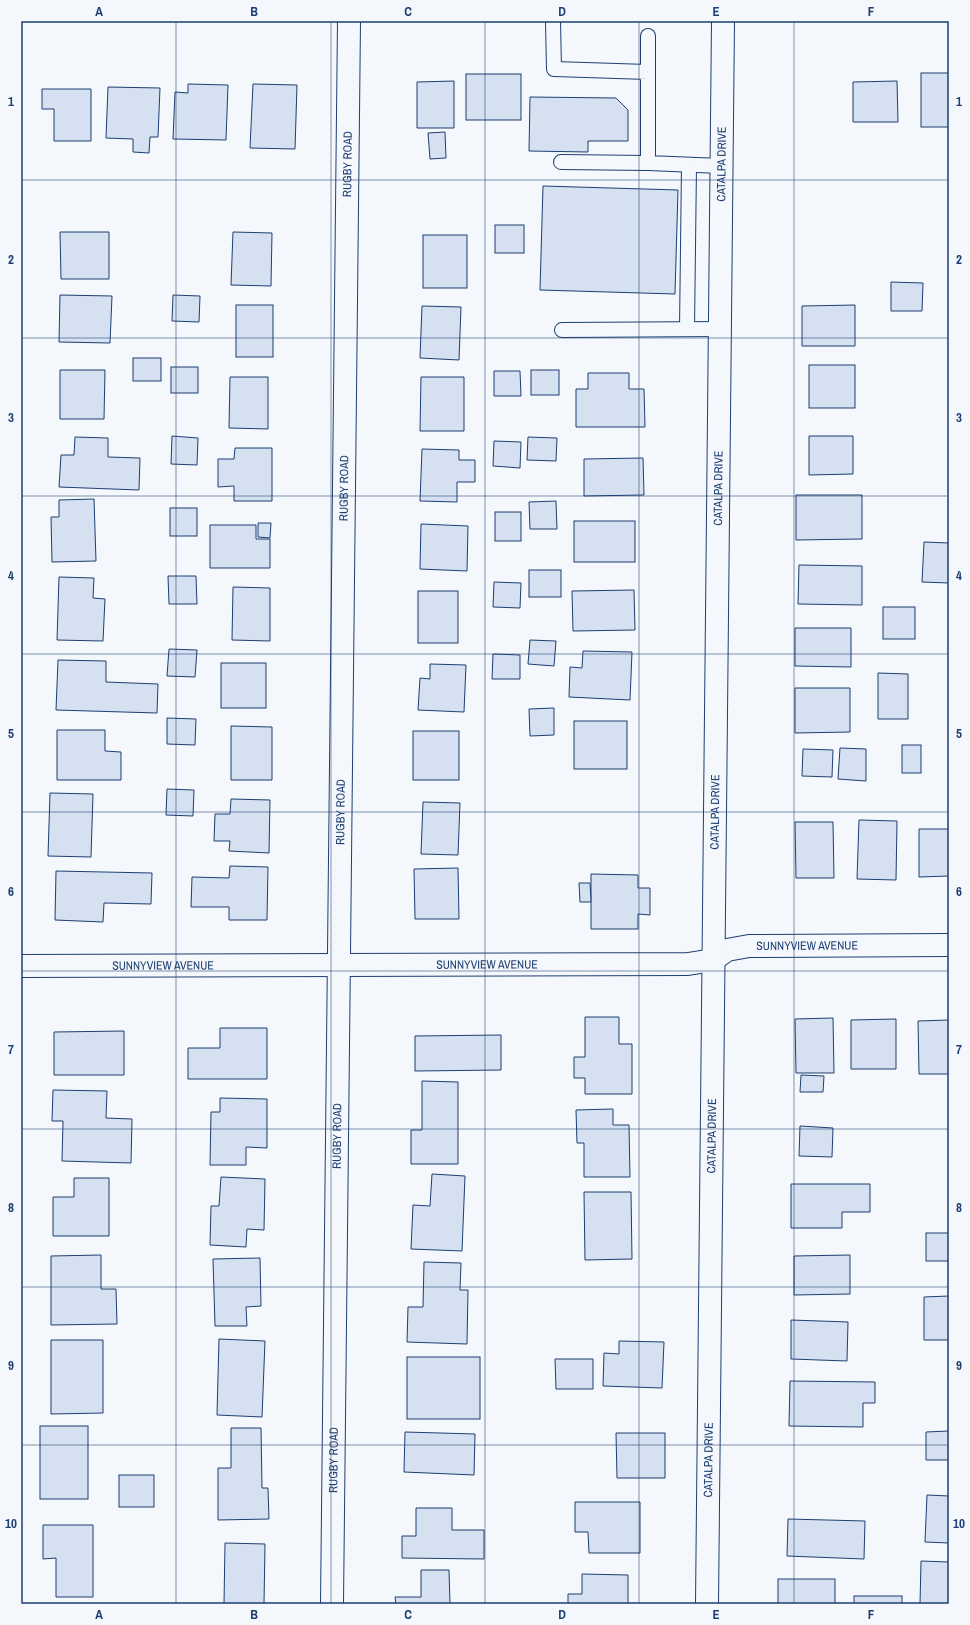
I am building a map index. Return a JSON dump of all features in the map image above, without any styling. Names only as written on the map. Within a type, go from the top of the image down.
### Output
[{"type":"street","name":"RUGBY ROAD","points":[[332,1604],[349,21]]},
{"type":"street","name":"CATALPA DRIVE","points":[[707,1604],[723,21]]},
{"type":"street","name":"SUNNYVIEW AVENUE","points":[[21,966],[688,964],[713,960],[727,950],[749,946],[949,945]]},
{"type":"lane","points":[[553,21],[554,69],[648,72]]},
{"type":"lane","points":[[648,36],[648,164]]},
{"type":"lane","points":[[561,162],[721,166]]},
{"type":"lane","points":[[687,329],[690,165]]},
{"type":"lane","points":[[562,330],[720,330]]},
{"type":"building","points":[[921,73],[949,73],[949,127],[921,127]]},
{"type":"building","points":[[466,74],[521,74],[521,120],[466,120]]},
{"type":"building","points":[[454,81],[454,128],[417,128],[417,82]]},
{"type":"building","points":[[897,81],[898,122],[853,122],[853,82]]},
{"type":"building","points":[[188,84],[228,85],[226,140],[173,139],[175,92],[188,93]]},
{"type":"building","points":[[253,84],[297,85],[295,149],[250,148]]},
{"type":"building","points":[[108,87],[160,88],[158,137],[150,137],[149,153],[133,152],[133,139],[106,138]]},
{"type":"building","points":[[42,89],[91,89],[91,141],[54,141],[54,109],[42,109]]},
{"type":"building","points":[[530,97],[616,98],[628,110],[628,141],[588,141],[588,152],[529,151]]},
{"type":"building","points":[[445,132],[446,158],[430,159],[428,133]]},
{"type":"building","points":[[543,186],[678,190],[675,294],[540,290]]},
{"type":"building","points":[[495,225],[524,225],[524,253],[495,253]]},
{"type":"building","points":[[60,232],[109,232],[109,279],[61,279]]},
{"type":"building","points":[[233,232],[272,233],[271,286],[231,285]]},
{"type":"building","points":[[423,235],[467,235],[467,288],[423,288]]},
{"type":"building","points":[[891,282],[923,283],[922,311],[891,311]]},
{"type":"building","points":[[60,295],[112,296],[110,343],[59,342]]},
{"type":"building","points":[[173,295],[200,296],[199,322],[172,321]]},
{"type":"building","points":[[236,305],[273,305],[273,357],[236,357]]},
{"type":"building","points":[[855,305],[855,346],[802,346],[802,306]]},
{"type":"building","points":[[422,306],[461,307],[459,360],[420,358]]},
{"type":"building","points":[[133,358],[161,358],[161,381],[133,381]]},
{"type":"building","points":[[809,365],[855,365],[855,408],[809,408]]},
{"type":"building","points":[[171,367],[198,367],[198,393],[171,393]]},
{"type":"building","points":[[60,370],[105,370],[104,419],[60,419]]},
{"type":"building","points":[[531,370],[559,370],[559,395],[531,395]]},
{"type":"building","points":[[494,371],[520,371],[521,396],[494,396]]},
{"type":"building","points":[[588,373],[629,373],[629,389],[644,389],[645,427],[576,427],[576,389],[588,389]]},
{"type":"building","points":[[230,377],[268,377],[268,429],[229,428]]},
{"type":"building","points":[[421,377],[464,377],[464,431],[420,431]]},
{"type":"building","points":[[172,436],[198,438],[197,465],[171,464]]},
{"type":"building","points":[[809,436],[853,436],[853,474],[809,475]]},
{"type":"building","points":[[75,437],[108,438],[108,457],[140,458],[139,490],[59,487],[61,455],[74,455]]},
{"type":"building","points":[[528,437],[557,438],[556,461],[527,460]]},
{"type":"building","points":[[494,441],[521,442],[520,468],[493,466]]},
{"type":"building","points":[[235,448],[272,448],[272,501],[234,501],[234,486],[218,487],[218,459],[234,459]]},
{"type":"building","points":[[422,449],[459,450],[459,460],[475,460],[475,482],[457,482],[457,502],[420,501]]},
{"type":"building","points":[[643,458],[644,495],[584,496],[584,459]]},
{"type":"building","points":[[796,495],[862,495],[862,539],[796,540]]},
{"type":"building","points":[[94,499],[96,561],[52,562],[51,517],[59,517],[59,500]]},
{"type":"building","points":[[556,501],[557,529],[530,529],[529,502]]},
{"type":"building","points":[[170,508],[197,508],[197,536],[170,536]]},
{"type":"building","points":[[495,512],[521,512],[521,541],[495,541]]},
{"type":"building","points":[[574,521],[635,521],[635,562],[574,562]]},
{"type":"building","points":[[258,523],[271,523],[270,538],[258,537]]},
{"type":"building","points":[[421,524],[468,526],[467,571],[420,569]]},
{"type":"building","points":[[210,525],[256,525],[256,539],[270,539],[270,568],[210,568]]},
{"type":"building","points":[[924,542],[949,543],[949,583],[922,582]]},
{"type":"building","points":[[799,565],[862,566],[862,605],[798,604]]},
{"type":"building","points":[[529,570],[561,570],[561,597],[529,597]]},
{"type":"building","points":[[168,576],[196,576],[197,604],[169,604]]},
{"type":"building","points":[[59,577],[94,578],[93,598],[105,599],[103,641],[57,640]]},
{"type":"building","points":[[494,582],[521,583],[520,608],[493,607]]},
{"type":"building","points":[[233,587],[270,588],[270,641],[232,640]]},
{"type":"building","points":[[634,590],[635,630],[573,631],[572,591]]},
{"type":"building","points":[[418,591],[458,591],[458,643],[418,643]]},
{"type":"building","points":[[883,607],[915,607],[915,639],[883,639]]},
{"type":"building","points":[[795,628],[851,628],[851,667],[795,666]]},
{"type":"building","points":[[530,640],[556,641],[554,666],[528,664]]},
{"type":"building","points":[[169,649],[197,650],[195,677],[167,676]]},
{"type":"building","points":[[583,651],[632,652],[630,700],[569,697],[570,667],[582,668]]},
{"type":"building","points":[[493,654],[520,655],[520,679],[492,679]]},
{"type":"building","points":[[58,660],[106,661],[106,682],[158,684],[157,713],[56,710]]},
{"type":"building","points":[[221,663],[266,663],[266,708],[221,708]]},
{"type":"building","points":[[430,664],[466,665],[464,712],[418,710],[420,678],[430,679]]},
{"type":"building","points":[[878,673],[908,674],[908,719],[878,719]]},
{"type":"building","points":[[795,688],[850,688],[850,732],[795,733]]},
{"type":"building","points":[[554,708],[554,735],[530,736],[529,709]]},
{"type":"building","points":[[167,718],[196,719],[195,745],[167,744]]},
{"type":"building","points":[[574,721],[627,721],[627,769],[574,769]]},
{"type":"building","points":[[231,726],[272,727],[272,780],[231,780]]},
{"type":"building","points":[[57,730],[105,730],[105,751],[121,752],[121,780],[57,780]]},
{"type":"building","points":[[413,731],[459,731],[459,780],[413,780]]},
{"type":"building","points":[[902,745],[921,745],[921,773],[902,773]]},
{"type":"building","points":[[840,748],[866,749],[866,781],[838,779]]},
{"type":"building","points":[[803,749],[833,750],[832,777],[802,776]]},
{"type":"building","points":[[167,789],[194,790],[193,816],[166,815]]},
{"type":"building","points":[[50,793],[93,794],[91,857],[48,856]]},
{"type":"building","points":[[231,799],[270,800],[269,853],[229,851],[230,841],[214,841],[215,814],[230,814]]},
{"type":"building","points":[[423,802],[460,803],[458,855],[421,854]]},
{"type":"building","points":[[859,820],[897,821],[896,880],[857,879]]},
{"type":"building","points":[[795,822],[833,822],[834,878],[796,878]]},
{"type":"building","points":[[919,829],[949,829],[949,876],[919,877]]},
{"type":"building","points":[[230,866],[268,867],[267,920],[229,920],[229,907],[191,907],[192,877],[229,878]]},
{"type":"building","points":[[458,868],[459,919],[415,919],[414,869]]},
{"type":"building","points":[[56,871],[152,873],[151,904],[104,903],[103,922],[55,920]]},
{"type":"building","points":[[591,874],[638,875],[638,888],[650,888],[650,915],[638,914],[638,929],[591,929]]},
{"type":"building","points":[[579,883],[590,883],[591,902],[580,902]]},
{"type":"building","points":[[585,1017],[619,1017],[619,1044],[632,1044],[632,1094],[585,1094],[585,1078],[574,1078],[574,1057],[585,1057]]},
{"type":"building","points":[[833,1018],[834,1073],[796,1073],[795,1019]]},
{"type":"building","points":[[896,1019],[896,1069],[851,1069],[851,1020]]},
{"type":"building","points":[[949,1020],[949,1074],[919,1074],[918,1021]]},
{"type":"building","points":[[220,1028],[267,1028],[267,1079],[188,1079],[188,1048],[220,1048]]},
{"type":"building","points":[[124,1031],[124,1075],[54,1075],[54,1032]]},
{"type":"building","points":[[501,1035],[501,1070],[415,1071],[415,1036]]},
{"type":"building","points":[[801,1075],[824,1076],[823,1092],[800,1092]]},
{"type":"building","points":[[422,1081],[458,1082],[458,1164],[411,1164],[411,1130],[422,1130]]},
{"type":"building","points":[[53,1090],[107,1091],[106,1118],[132,1119],[131,1163],[62,1161],[63,1121],[52,1121]]},
{"type":"building","points":[[220,1098],[267,1099],[267,1148],[246,1147],[246,1165],[210,1165],[211,1112],[220,1112]]},
{"type":"building","points":[[613,1109],[613,1125],[629,1125],[630,1177],[584,1177],[584,1143],[577,1143],[576,1110]]},
{"type":"building","points":[[800,1126],[833,1128],[832,1157],[799,1156]]},
{"type":"building","points":[[432,1174],[465,1176],[462,1251],[411,1249],[413,1205],[430,1206]]},
{"type":"building","points":[[221,1177],[265,1179],[264,1230],[247,1229],[246,1247],[210,1245],[211,1206],[219,1206]]},
{"type":"building","points":[[74,1178],[109,1178],[109,1236],[53,1236],[53,1197],[74,1197]]},
{"type":"building","points":[[791,1184],[870,1184],[870,1212],[842,1212],[842,1228],[791,1228]]},
{"type":"building","points":[[584,1192],[631,1192],[632,1259],[585,1260]]},
{"type":"building","points":[[926,1233],[949,1233],[949,1261],[926,1261]]},
{"type":"building","points":[[101,1255],[101,1289],[116,1289],[117,1324],[51,1325],[51,1256]]},
{"type":"building","points":[[850,1255],[850,1294],[794,1295],[794,1256]]},
{"type":"building","points":[[260,1258],[261,1306],[246,1307],[247,1326],[215,1326],[213,1259]]},
{"type":"building","points":[[424,1262],[461,1263],[460,1290],[468,1290],[467,1344],[407,1342],[408,1307],[423,1307]]},
{"type":"building","points":[[949,1296],[949,1340],[924,1340],[924,1297]]},
{"type":"building","points":[[791,1320],[848,1322],[847,1361],[791,1359]]},
{"type":"building","points":[[219,1339],[265,1341],[262,1417],[217,1415]]},
{"type":"building","points":[[51,1340],[103,1340],[103,1413],[51,1414]]},
{"type":"building","points":[[619,1341],[664,1342],[662,1388],[603,1386],[604,1353],[619,1354]]},
{"type":"building","points":[[407,1357],[480,1357],[480,1419],[407,1419]]},
{"type":"building","points":[[555,1359],[593,1359],[593,1389],[556,1389]]},
{"type":"building","points":[[790,1381],[875,1382],[875,1403],[863,1403],[863,1427],[789,1426]]},
{"type":"building","points":[[40,1426],[88,1426],[88,1499],[40,1499]]},
{"type":"building","points":[[231,1428],[261,1428],[262,1488],[268,1488],[269,1519],[218,1520],[218,1468],[231,1468]]},
{"type":"building","points":[[949,1431],[949,1460],[926,1460],[926,1432]]},
{"type":"building","points":[[405,1432],[475,1434],[474,1475],[404,1472]]},
{"type":"building","points":[[616,1433],[665,1433],[665,1478],[617,1478]]},
{"type":"building","points":[[119,1475],[154,1475],[154,1507],[119,1507]]},
{"type":"building","points":[[927,1495],[949,1496],[949,1543],[925,1542]]},
{"type":"building","points":[[575,1502],[640,1502],[640,1553],[589,1553],[588,1532],[575,1532]]},
{"type":"building","points":[[416,1508],[452,1508],[452,1530],[484,1530],[484,1559],[402,1558],[402,1536],[416,1536]]},
{"type":"building","points":[[788,1519],[865,1521],[864,1559],[787,1556]]},
{"type":"building","points":[[43,1525],[93,1525],[93,1597],[56,1597],[56,1558],[43,1559]]},
{"type":"building","points":[[225,1543],[265,1544],[264,1604],[224,1604]]},
{"type":"building","points":[[921,1561],[949,1562],[949,1604],[920,1604]]},
{"type":"building","points":[[421,1570],[449,1570],[450,1604],[396,1604],[395,1597],[421,1597]]},
{"type":"building","points":[[582,1574],[628,1575],[628,1604],[568,1604],[568,1594],[582,1594]]},
{"type":"building","points":[[778,1579],[835,1579],[835,1604],[778,1604]]},
{"type":"building","points":[[854,1596],[902,1596],[902,1604],[854,1604]]}]
